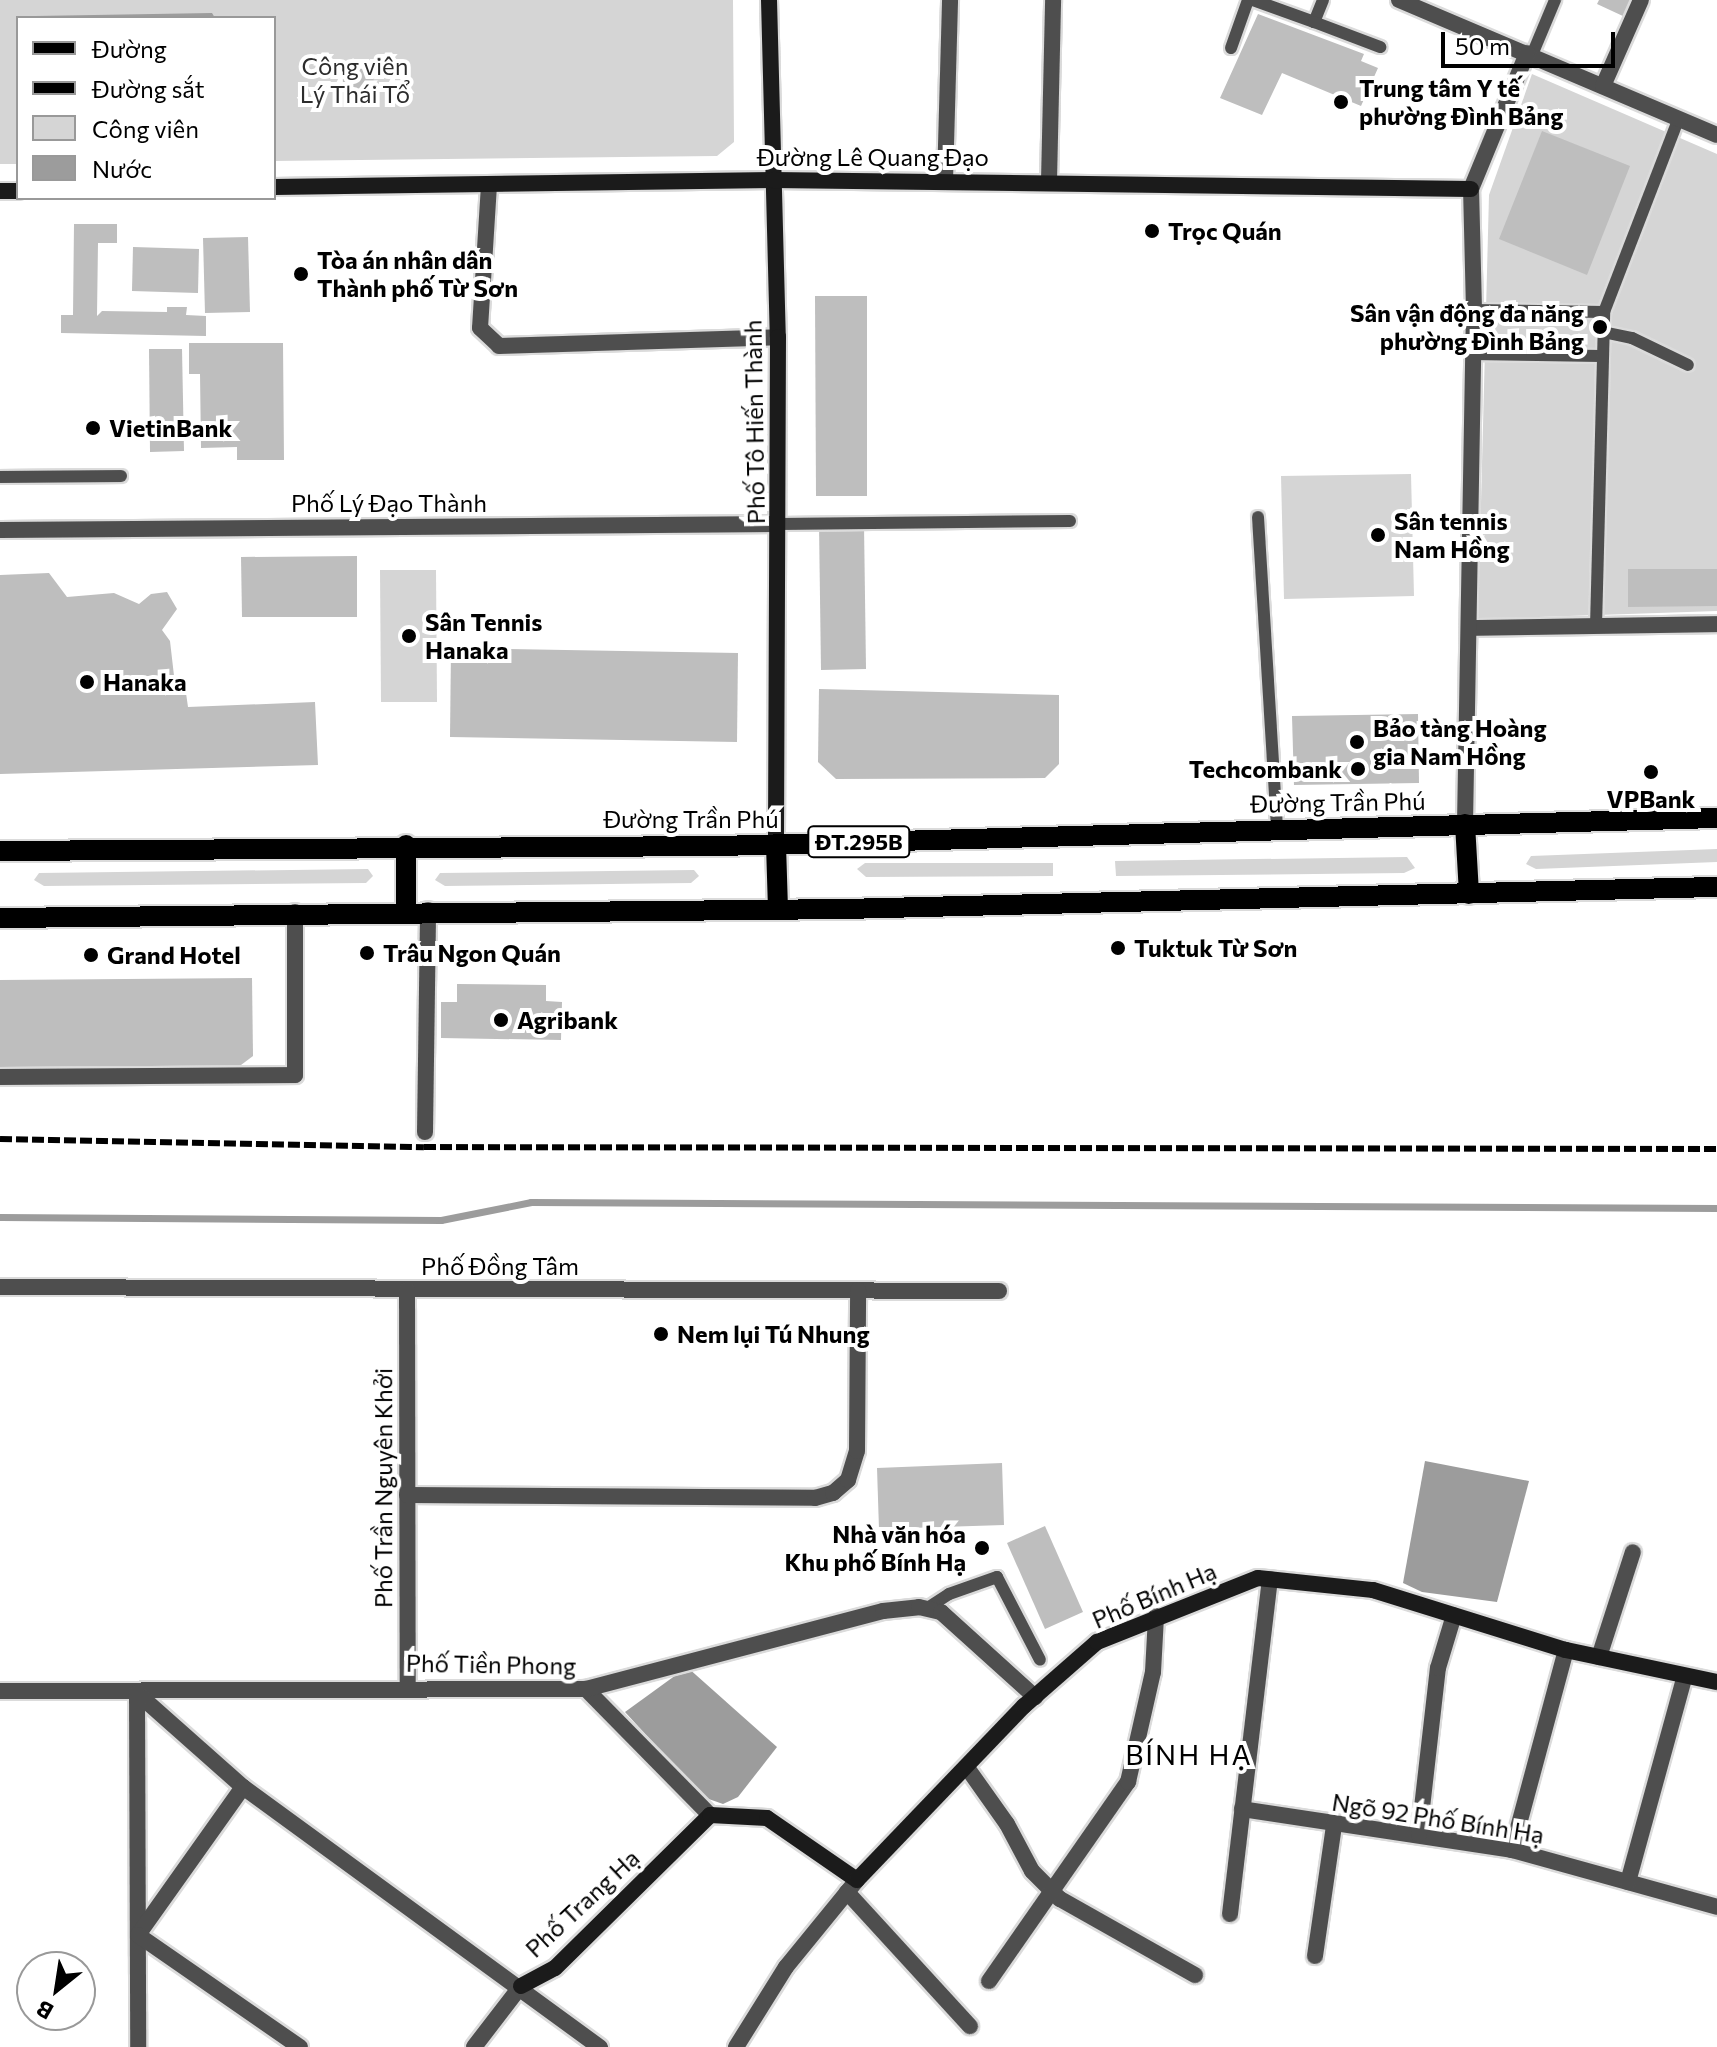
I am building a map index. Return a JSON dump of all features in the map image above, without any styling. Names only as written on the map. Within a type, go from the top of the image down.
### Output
[{"type":"main road","name":"Đường Trần Phú","points":[[0,851],[406,845],[776,845],[1717,818]]},
{"type":"main road","points":[[1465,824],[1469,894]]},
{"type":"main road","points":[[406,845],[406,911]]},
{"type":"main road","points":[[776,845],[778,909]]},
{"type":"main road","points":[[0,918],[428,910],[778,909],[1717,887]]},
{"type":"street","name":"Phố Tô Hiến Thành","points":[[769,0],[778,337],[776,845]]},
{"type":"street","points":[[945,181],[950,0]]},
{"type":"street","points":[[1049,181],[1053,0]]},
{"type":"street","points":[[1399,0],[1717,135]]},
{"type":"street","points":[[1603,86],[1641,0]]},
{"type":"street","points":[[1465,824],[1474,310],[1471,189],[1530,54]]},
{"type":"street","name":"Đường Lê Quang Đạo","points":[[276,187],[773,180],[1049,181],[1471,189]]},
{"type":"street","points":[[489,185],[480,328],[499,346],[778,337]]},
{"type":"street","name":"Phố Lý Đạo Thành","points":[[0,530],[779,524]]},
{"type":"street","points":[[1470,628],[1717,624]]},
{"type":"street","points":[[425,1132],[428,910]]},
{"type":"street","points":[[0,1077],[295,1075],[295,912]]},
{"type":"street","name":"Phố Đồng Tâm","points":[[0,1287],[999,1291]]},
{"type":"street","name":"Phố Trần Nguyên Khởi","points":[[407,1290],[408,1687]]},
{"type":"street","points":[[407,1495],[815,1498],[833,1493],[848,1480],[857,1451],[858,1290]]},
{"type":"street","points":[[1599,1657],[1633,1552]]},
{"type":"street","name":"Phố Bính Hạ","points":[[852,1886],[1035,1697],[1097,1642],[1258,1578],[1373,1590],[1566,1650],[1684,1679],[1717,1682]]},
{"type":"street","points":[[1230,1914],[1270,1579]]},
{"type":"street","points":[[926,1609],[952,1621],[1035,1697]]},
{"type":"street","name":"Phố Tiền Phong","points":[[0,1691],[137,1693],[408,1687],[586,1689],[883,1611],[926,1609]]},
{"type":"street","points":[[1419,1834],[1438,1668],[1454,1615]]},
{"type":"street","points":[[989,1981],[1128,1782],[1153,1672],[1156,1616]]},
{"type":"street","points":[[1512,1850],[1566,1650]]},
{"type":"street","points":[[1628,1882],[1684,1679]]},
{"type":"street","points":[[586,1689],[710,1815],[767,1818],[852,1886],[970,2026]]},
{"type":"street","points":[[137,1693],[243,1787],[521,1986],[474,2047]]},
{"type":"street","points":[[137,1693],[138,2047]]},
{"type":"street","points":[[968,1769],[1032,1871],[1052,1892],[1195,1975]]},
{"type":"street","points":[[138,1935],[243,1787]]},
{"type":"street","name":"Ngõ 92 Phố Bính Hạ","points":[[1242,1809],[1512,1850],[1717,1907]]},
{"type":"street","name":"Phố Trang Hạ","points":[[600,2047],[521,1986],[555,1968],[710,1815]]},
{"type":"street","points":[[1315,1956],[1334,1825]]},
{"type":"street","points":[[736,2047],[786,1967],[852,1886]]},
{"type":"street","points":[[138,1935],[300,2047]]},
{"type":"lane","points":[[1231,48],[1251,0],[1380,47]]},
{"type":"lane","points":[[1314,22],[1323,0]]},
{"type":"lane","points":[[1530,54],[1555,0]]},
{"type":"lane","points":[[1596,626],[1604,312],[1679,118]]},
{"type":"lane","points":[[1474,310],[1604,312]]},
{"type":"lane","points":[[1603,332],[1632,338],[1688,365]]},
{"type":"lane","points":[[1473,354],[1601,356]]},
{"type":"lane","points":[[0,477],[121,476]]},
{"type":"lane","points":[[1258,517],[1277,829]]},
{"type":"lane","points":[[779,524],[1070,521]]},
{"type":"lane","points":[[926,1609],[949,1594],[997,1577],[1040,1660]]},
{"type":"green space","name":"Công viên Lý Thái Tổ","points":[[0,0],[733,0],[734,142],[717,156],[276,161],[276,16],[16,16],[16,164],[0,164]]},
{"type":"green space","name":"Sân vận động đa năng phường Đình Bảng","points":[[1532,74],[1717,154],[1717,611],[1478,619],[1489,195]]},
{"type":"green space","points":[[1411,474],[1414,596],[1284,599],[1281,476]]},
{"type":"green space","name":"Sân Tennis Hanaka","points":[[380,570],[436,570],[437,702],[381,702]]},
{"type":"green space","points":[[1717,849],[1717,862],[1536,869],[1526,864],[1531,856]]},
{"type":"green space","points":[[1407,857],[1415,868],[1404,873],[1116,876],[1115,861]]},
{"type":"green space","points":[[865,863],[1053,863],[1053,876],[866,877],[857,869]]},
{"type":"green space","points":[[368,869],[373,876],[366,883],[44,886],[34,880],[39,873]]},
{"type":"green space","points":[[694,870],[699,876],[691,883],[445,886],[435,880],[440,873]]},
{"type":"water","points":[[212,13],[214,16],[35,16]]},
{"type":"water","points":[[1425,1461],[1529,1481],[1497,1602],[1422,1592],[1403,1583]]},
{"type":"water","points":[[687,1667],[777,1747],[738,1797],[723,1804],[703,1797],[625,1712]]},
{"type":"building","points":[[1599,0],[1632,0],[1625,17],[1597,4]]},
{"type":"building","points":[[1258,14],[1364,54],[1361,61],[1378,68],[1361,106],[1282,73],[1262,115],[1220,98]]},
{"type":"building","points":[[357,61],[373,69],[374,87],[359,97],[343,89],[342,71]]},
{"type":"building","points":[[1542,131],[1630,166],[1587,275],[1499,239]]},
{"type":"building","points":[[74,224],[117,224],[117,243],[98,243],[97,316],[102,311],[167,312],[167,307],[187,307],[186,315],[206,316],[206,336],[61,333],[61,315],[73,315]]},
{"type":"building","points":[[248,237],[250,312],[205,313],[203,238]]},
{"type":"building","points":[[133,247],[199,249],[198,293],[132,291]]},
{"type":"building","points":[[815,296],[867,296],[867,496],[816,496]]},
{"type":"building","points":[[189,343],[283,343],[284,460],[237,460],[237,447],[201,448],[200,374],[189,374]]},
{"type":"building","points":[[149,349],[182,349],[184,451],[150,452]]},
{"type":"building","points":[[819,525],[864,525],[866,669],[821,670]]},
{"type":"building","points":[[357,556],[357,617],[242,617],[241,557]]},
{"type":"building","points":[[1628,569],[1717,569],[1717,606],[1628,607]]},
{"type":"building","name":"Hanaka","points":[[49,573],[67,597],[114,593],[139,604],[151,594],[167,592],[177,609],[162,630],[170,641],[176,693],[186,693],[188,707],[315,702],[318,765],[0,774],[0,575]]},
{"type":"building","points":[[451,648],[738,653],[737,742],[450,737]]},
{"type":"building","points":[[819,689],[1059,695],[1059,764],[1045,778],[836,779],[818,762]]},
{"type":"building","points":[[1418,714],[1419,783],[1294,785],[1292,716]]},
{"type":"building","points":[[252,978],[253,1056],[237,1068],[0,1071],[0,980]]},
{"type":"building","name":"Agribank","points":[[457,984],[546,985],[546,1001],[562,1002],[561,1040],[441,1038],[441,1002],[457,1002]]},
{"type":"building","points":[[1002,1463],[1004,1525],[879,1529],[877,1468]]},
{"type":"building","points":[[1045,1526],[1083,1612],[1045,1629],[1007,1543]]},
{"type":"waterway","points":[[0,1217],[441,1220],[531,1202],[1717,1208]]},
{"type":"railway","points":[[0,1139],[424,1147],[1717,1149]]},
{"type":"place","name":"Trung tâm Y tế phường Đình Bảng","points":[[1341,102]]},
{"type":"place","name":"Trọc Quán","points":[[1152,231]]},
{"type":"place","name":"Tòa án nhân dân Thành phố Từ Sơn","points":[[301,274]]},
{"type":"place","name":"Sân vận động đa năng phường Đình Bảng","points":[[1600,327]]},
{"type":"place","name":"VietinBank","points":[[93,428]]},
{"type":"place","name":"Sân tennis Nam Hồng","points":[[1378,535]]},
{"type":"place","name":"Sân Tennis Hanaka","points":[[409,636]]},
{"type":"place","name":"Hanaka","points":[[87,682]]},
{"type":"place","name":"Bảo tàng Hoàng gia Nam Hồng","points":[[1357,742]]},
{"type":"place","name":"Techcombank","points":[[1358,769]]},
{"type":"place","name":"VPBank","points":[[1651,772]]},
{"type":"place","name":"Tuktuk Từ Sơn","points":[[1118,948]]},
{"type":"place","name":"Trâu Ngon Quán","points":[[367,953]]},
{"type":"place","name":"Grand Hotel","points":[[91,955]]},
{"type":"place","name":"Agribank","points":[[501,1020]]},
{"type":"place","name":"Nem lụi Tú Nhung","points":[[661,1334]]},
{"type":"place","name":"Nhà văn hóa Khu phố Bính Hạ","points":[[982,1548]]},
{"type":"district","name":"BÍNH HẠ","points":[[1189,1754]]}]
